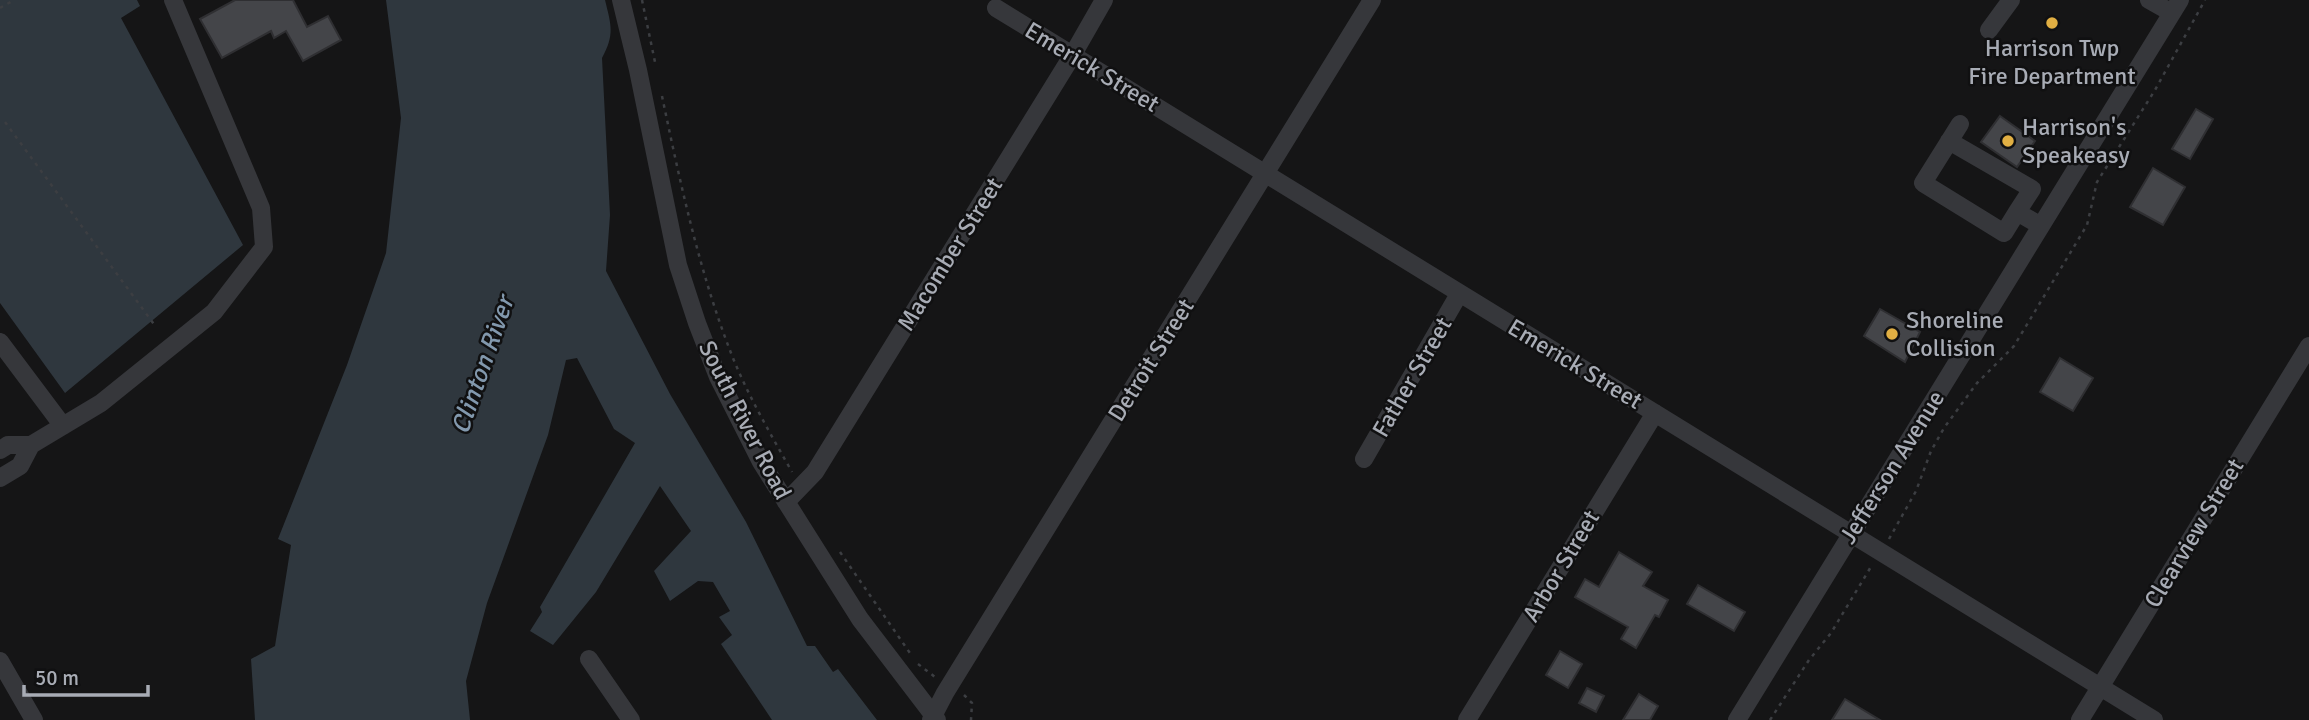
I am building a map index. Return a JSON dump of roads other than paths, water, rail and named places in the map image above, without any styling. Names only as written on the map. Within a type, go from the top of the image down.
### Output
[{"type":"street","points":[[0,450],[8,445],[31,445],[101,403],[214,312],[264,247],[261,208],[173,0]]},
{"type":"street","name":"South River Road","points":[[621,0],[678,265],[696,323],[718,377],[761,462],[786,502],[860,619],[934,719]]},
{"type":"street","name":"Macomber Street","points":[[786,502],[816,472],[1072,57],[1104,0]]},
{"type":"street","name":"Detroit Street","points":[[934,719],[950,686],[1372,0]]},
{"type":"street","points":[[1989,30],[2011,0]]},
{"type":"street","points":[[2149,0],[2176,7]]},
{"type":"street","name":"Jefferson Avenue","points":[[1737,720],[2176,7]]},
{"type":"street","name":"Emerick Street","points":[[996,8],[2154,720]]},
{"type":"street","points":[[1950,141],[2032,189],[2004,233],[1923,183],[1960,124]]},
{"type":"street","points":[[2017,212],[2041,226]]},
{"type":"street","name":"Father Street","points":[[1364,459],[1460,295]]},
{"type":"street","points":[[0,342],[63,426]]},
{"type":"street","name":"Clearview Street","points":[[2080,720],[2309,346]]},
{"type":"street","name":"Arbor Street","points":[[1467,720],[1654,413]]},
{"type":"street","points":[[0,478],[20,466],[31,445]]},
{"type":"street","points":[[589,659],[631,720]]},
{"type":"street","points":[[0,662],[34,720]]},
{"type":"water","points":[[0,0],[137,0],[140,6],[121,18],[243,245],[65,393],[0,303]]},
{"type":"water","name":"Clinton River","points":[[386,0],[605,0],[611,29],[602,58],[610,215],[606,271],[670,394],[746,522],[807,646],[815,646],[833,672],[838,669],[877,720],[772,720],[721,644],[732,635],[719,617],[730,611],[713,582],[698,581],[670,601],[654,571],[691,531],[660,486],[596,592],[553,645],[530,631],[542,612],[540,607],[635,443],[614,429],[577,358],[566,360],[548,435],[487,603],[466,681],[470,720],[255,720],[251,659],[275,646],[291,545],[278,539],[347,365],[386,253],[401,118]]},
{"type":"place","name":"Harrison Twp Fire Department","points":[[2052,23]]},
{"type":"place","name":"Harrison's Speakeasy","points":[[2008,141]]},
{"type":"place","name":"Shoreline Collision","points":[[1892,334]]}]
